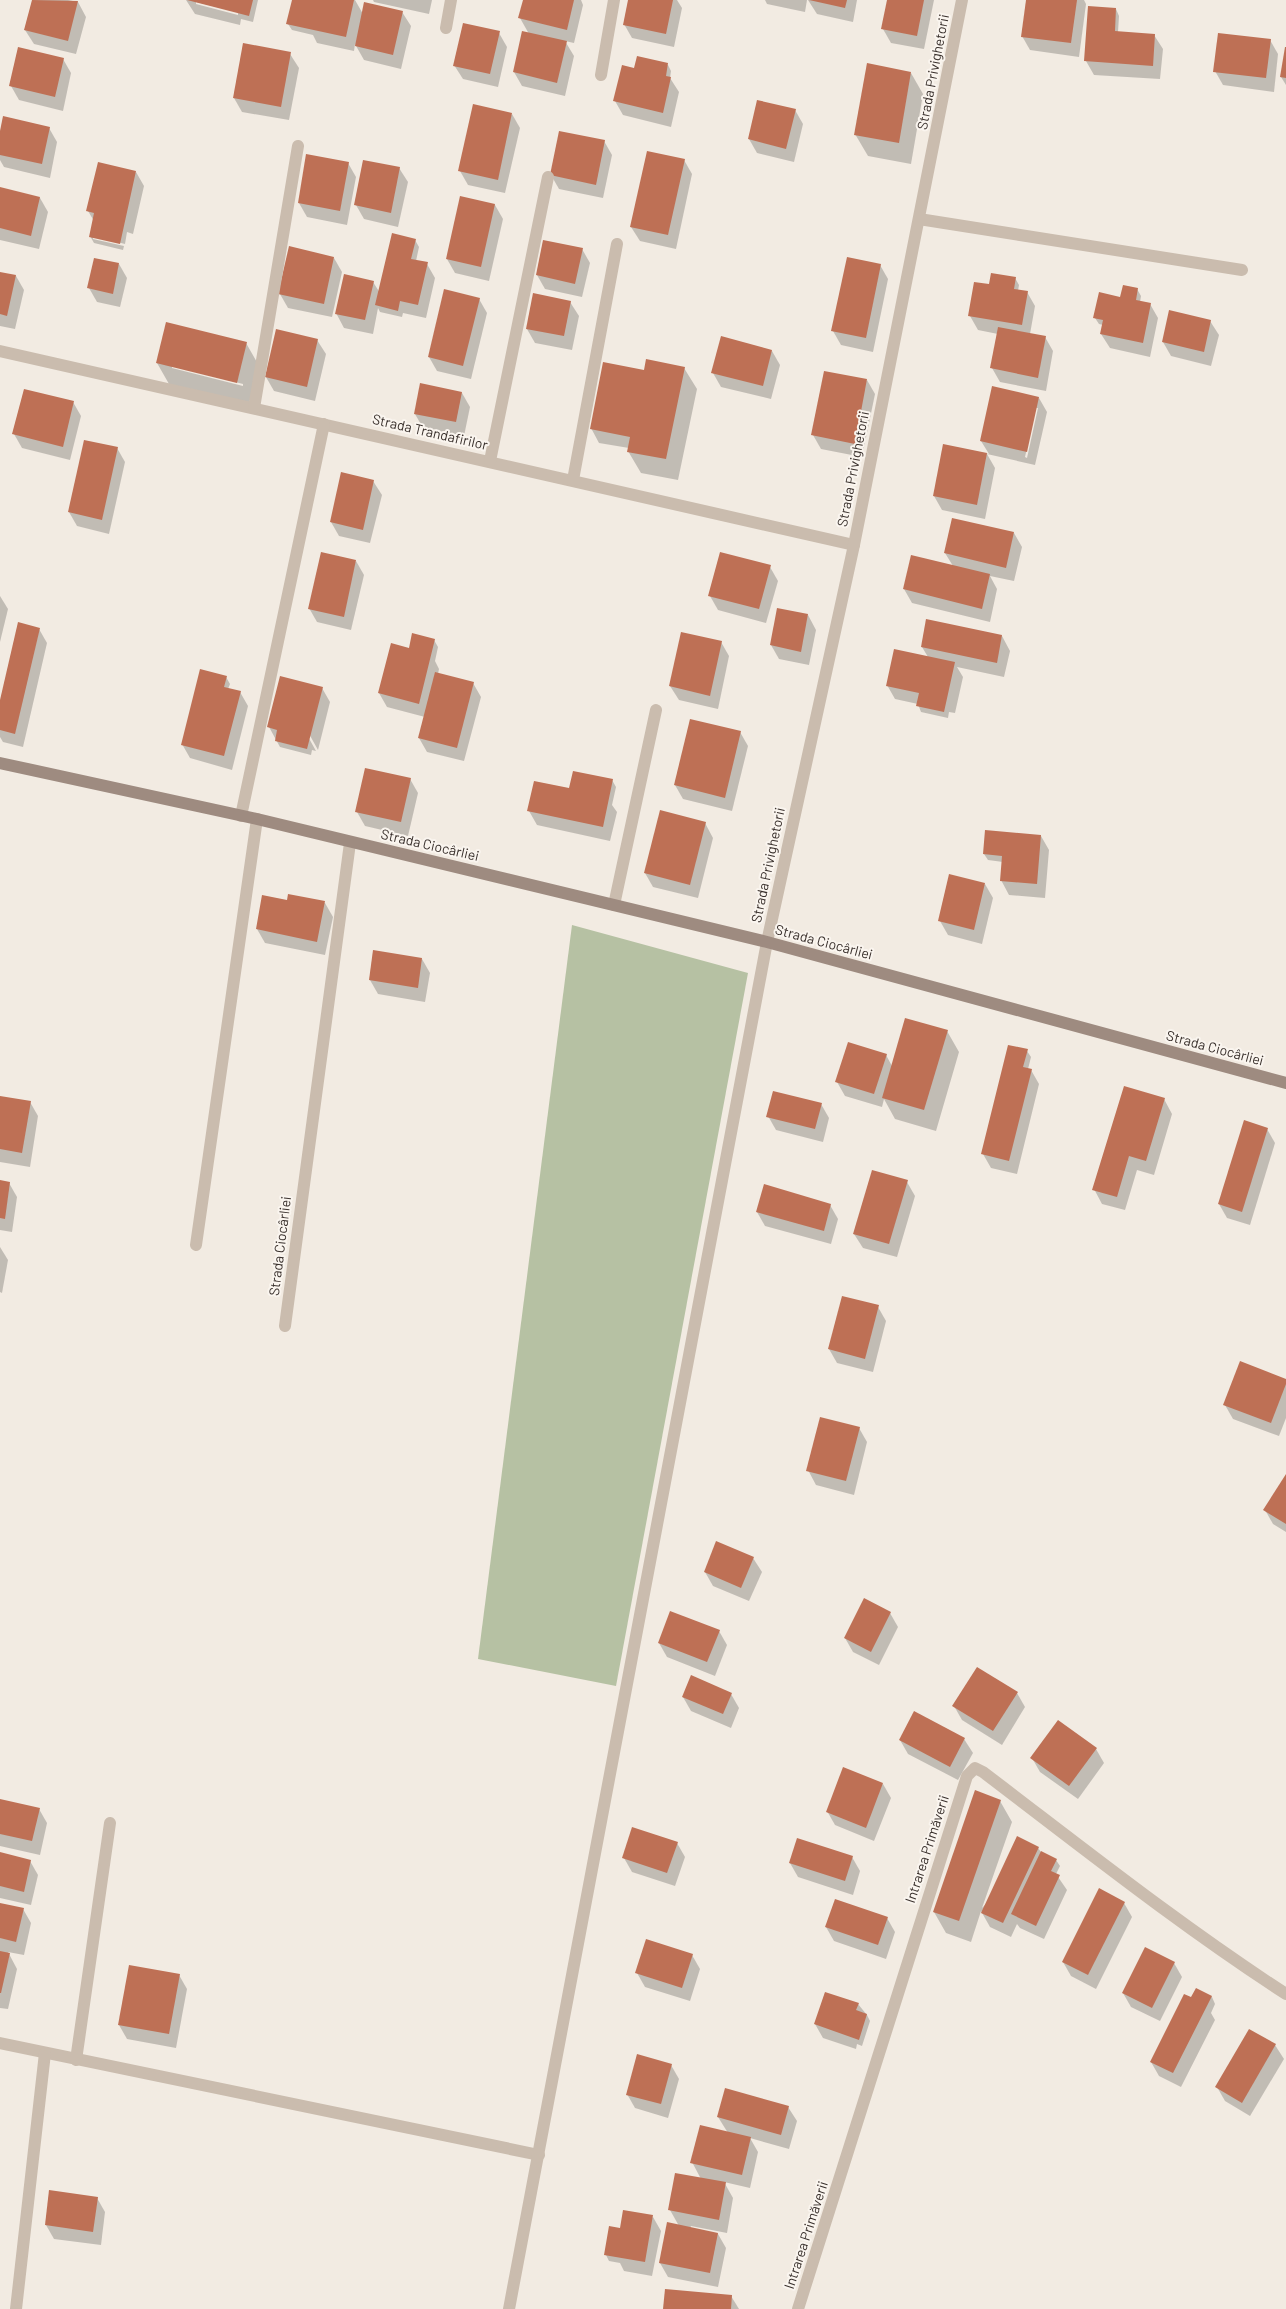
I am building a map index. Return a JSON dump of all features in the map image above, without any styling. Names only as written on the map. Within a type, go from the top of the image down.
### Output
[{"type":"street","points":[[446,28],[451,0]]},
{"type":"street","points":[[601,75],[614,0]]},
{"type":"street","name":"Strada Privighetorii","points":[[509,2309],[767,942],[854,545],[962,0]]},
{"type":"street","points":[[254,408],[298,146]]},
{"type":"street","points":[[490,461],[548,177]]},
{"type":"street","points":[[919,219],[1242,270]]},
{"type":"street","points":[[573,480],[617,244]]},
{"type":"street","name":"Strada Trandafirilor","points":[[0,351],[854,545]]},
{"type":"street","points":[[241,816],[324,424]]},
{"type":"street","points":[[614,905],[656,710]]},
{"type":"street","name":"Strada Ciocârliei","points":[[0,763],[241,816],[767,942],[1286,1083]]},
{"type":"street","points":[[196,1245],[257,820]]},
{"type":"street","name":"Strada Ciocârliei","points":[[285,1326],[350,842]]},
{"type":"street","name":"Intrarea Primăverii","points":[[798,2309],[967,1776],[975,1768],[983,1772],[1153,1901],[1286,1994]]},
{"type":"street","points":[[76,2060],[110,1822]]},
{"type":"street","points":[[0,2043],[539,2155]]},
{"type":"street","points":[[16,2309],[45,2053]]},
{"type":"green space","points":[[572,925],[748,973],[616,1686],[478,1659]]},
{"type":"building","points":[[32,0],[78,1],[68,41],[24,30]]},
{"type":"building","points":[[187,0],[253,0],[249,16]]},
{"type":"building","points":[[292,0],[354,0],[346,37],[286,24]]},
{"type":"building","points":[[523,0],[574,0],[567,30],[518,18]]},
{"type":"building","points":[[628,0],[673,0],[666,34],[623,25]]},
{"type":"building","points":[[809,0],[847,0],[845,8]]},
{"type":"building","points":[[887,0],[924,0],[917,36],[881,29]]},
{"type":"building","points":[[1026,0],[1077,0],[1071,43],[1021,37]]},
{"type":"building","points":[[364,2],[403,11],[393,55],[355,46]]},
{"type":"building","points":[[1088,6],[1116,8],[1115,31],[1155,34],[1153,66],[1084,61]]},
{"type":"building","points":[[463,23],[500,31],[490,74],[453,66]]},
{"type":"building","points":[[522,31],[567,41],[557,83],[513,72]]},
{"type":"building","points":[[1218,33],[1271,39],[1266,78],[1213,72]]},
{"type":"building","points":[[243,43],[291,52],[281,107],[233,98]]},
{"type":"building","points":[[18,47],[64,58],[55,97],[9,86]]},
{"type":"building","points":[[1286,47],[1286,78],[1280,77]]},
{"type":"building","points":[[637,56],[668,63],[666,76],[671,77],[663,113],[613,101],[622,65],[634,68]]},
{"type":"building","points":[[867,63],[911,72],[899,143],[854,135]]},
{"type":"building","points":[[757,100],[796,109],[786,149],[748,139]]},
{"type":"building","points":[[473,104],[512,113],[498,180],[458,171]]},
{"type":"building","points":[[3,116],[50,127],[42,164],[0,155],[0,131]]},
{"type":"building","points":[[559,131],[605,140],[596,185],[550,175]]},
{"type":"building","points":[[647,151],[685,159],[668,235],[630,227]]},
{"type":"building","points":[[306,154],[349,162],[340,211],[298,203]]},
{"type":"building","points":[[363,160],[400,167],[391,213],[354,205]]},
{"type":"building","points":[[98,162],[136,171],[120,244],[89,237],[94,213],[86,211]]},
{"type":"building","points":[[0,187],[40,197],[31,236],[0,228]]},
{"type":"building","points":[[460,196],[495,204],[481,267],[446,259]]},
{"type":"building","points":[[392,233],[416,239],[411,259],[428,262],[418,305],[400,301],[398,311],[375,305]]},
{"type":"building","points":[[543,240],[583,248],[575,284],[536,275]]},
{"type":"building","points":[[289,246],[334,257],[324,304],[278,294]]},
{"type":"building","points":[[847,257],[881,264],[866,338],[831,331]]},
{"type":"building","points":[[94,258],[119,263],[113,294],[87,288]]},
{"type":"building","points":[[0,272],[16,275],[7,316],[0,314]]},
{"type":"building","points":[[991,273],[1016,277],[1014,289],[1028,291],[1022,325],[968,316],[974,282],[989,284]]},
{"type":"building","points":[[344,274],[374,281],[365,320],[335,314]]},
{"type":"building","points":[[1123,285],[1138,288],[1136,300],[1151,303],[1143,343],[1100,334],[1103,320],[1093,318],[1099,292],[1120,297]]},
{"type":"building","points":[[444,289],[480,298],[463,366],[428,357]]},
{"type":"building","points":[[533,293],[571,301],[564,336],[526,329]]},
{"type":"building","points":[[1169,310],[1211,320],[1204,352],[1162,342]]},
{"type":"building","points":[[166,322],[247,342],[237,383],[156,363]]},
{"type":"building","points":[[998,327],[1046,336],[1038,378],[990,368]]},
{"type":"building","points":[[276,329],[318,339],[307,387],[265,377]]},
{"type":"building","points":[[721,336],[772,350],[763,386],[711,373]]},
{"type":"building","points":[[646,359],[685,367],[666,459],[627,452],[630,437],[590,429],[603,362],[644,370]]},
{"type":"building","points":[[824,371],[867,379],[855,444],[811,435]]},
{"type":"building","points":[[420,383],[462,392],[456,422],[414,414]]},
{"type":"building","points":[[992,386],[1039,397],[1027,452],[980,441]]},
{"type":"building","points":[[24,389],[74,401],[63,447],[12,434]]},
{"type":"building","points":[[84,440],[118,447],[102,520],[68,512]]},
{"type":"building","points":[[943,444],[987,453],[977,505],[933,496]]},
{"type":"building","points":[[341,472],[374,480],[363,530],[330,522]]},
{"type":"building","points":[[952,518],[1014,532],[1006,568],[944,553]]},
{"type":"building","points":[[321,552],[356,560],[344,617],[308,609]]},
{"type":"building","points":[[720,552],[771,565],[759,609],[708,596]]},
{"type":"building","points":[[911,555],[990,574],[982,609],[903,589]]},
{"type":"building","points":[[777,608],[808,614],[801,652],[770,645]]},
{"type":"building","points":[[926,619],[1002,635],[997,663],[921,647]]},
{"type":"building","points":[[18,622],[40,628],[15,734],[0,730],[0,700]]},
{"type":"building","points":[[681,632],[722,641],[710,696],[669,686]]},
{"type":"building","points":[[412,633],[435,639],[419,704],[378,693],[391,643],[409,648]]},
{"type":"building","points":[[894,649],[955,662],[944,712],[916,706],[919,693],[886,686]]},
{"type":"building","points":[[200,669],[227,676],[224,687],[241,691],[224,756],[181,745]]},
{"type":"building","points":[[435,672],[474,682],[457,748],[418,738]]},
{"type":"building","points":[[280,676],[323,687],[307,749],[275,741],[277,730],[267,727]]},
{"type":"building","points":[[690,719],[741,731],[725,798],[674,785]]},
{"type":"building","points":[[365,768],[411,778],[401,822],[355,812]]},
{"type":"building","points":[[573,771],[613,779],[603,827],[527,811],[534,781],[569,788]]},
{"type":"building","points":[[660,810],[706,822],[690,885],[644,873]]},
{"type":"building","points":[[985,830],[1041,835],[1037,884],[1000,881],[1002,856],[983,854]]},
{"type":"building","points":[[949,874],[985,883],[974,930],[938,921]]},
{"type":"building","points":[[288,894],[325,901],[317,942],[256,929],[262,895],[287,900]]},
{"type":"building","points":[[373,950],[422,958],[418,988],[369,980]]},
{"type":"building","points":[[905,1018],[948,1030],[924,1110],[882,1098]]},
{"type":"building","points":[[848,1042],[887,1054],[874,1094],[835,1082]]},
{"type":"building","points":[[1008,1045],[1028,1049],[1023,1067],[1032,1069],[1009,1161],[981,1154]]},
{"type":"building","points":[[1124,1086],[1165,1098],[1146,1161],[1129,1156],[1117,1197],[1092,1190]]},
{"type":"building","points":[[773,1091],[822,1103],[815,1129],[766,1117]]},
{"type":"building","points":[[0,1096],[31,1101],[22,1153],[0,1149]]},
{"type":"building","points":[[1244,1120],[1268,1128],[1242,1212],[1218,1204]]},
{"type":"building","points":[[872,1170],[908,1180],[889,1244],[853,1234]]},
{"type":"building","points":[[0,1180],[10,1182],[5,1219],[0,1218]]},
{"type":"building","points":[[764,1184],[831,1204],[824,1231],[756,1212]]},
{"type":"building","points":[[842,1296],[879,1305],[865,1359],[828,1349]]},
{"type":"building","points":[[1240,1361],[1286,1379],[1286,1384],[1271,1423],[1223,1405]]},
{"type":"building","points":[[820,1417],[860,1427],[846,1481],[806,1471]]},
{"type":"building","points":[[1286,1474],[1286,1524],[1263,1510]]},
{"type":"building","points":[[716,1541],[754,1557],[741,1588],[704,1572]]},
{"type":"building","points":[[864,1598],[891,1612],[871,1652],[844,1638]]},
{"type":"building","points":[[670,1611],[720,1630],[707,1662],[658,1643]]},
{"type":"building","points":[[977,1667],[1018,1692],[993,1731],[952,1706]]},
{"type":"building","points":[[691,1675],[732,1693],[723,1714],[682,1697]]},
{"type":"building","points":[[914,1711],[965,1738],[950,1767],[899,1740]]},
{"type":"building","points":[[1058,1720],[1097,1748],[1069,1786],[1030,1758]]},
{"type":"building","points":[[843,1767],[883,1783],[866,1828],[826,1812]]},
{"type":"building","points":[[975,1790],[1001,1800],[959,1921],[933,1912]]},
{"type":"building","points":[[0,1799],[40,1808],[32,1841],[0,1834]]},
{"type":"building","points":[[632,1827],[678,1842],[667,1873],[622,1858]]},
{"type":"building","points":[[1017,1836],[1039,1847],[1003,1923],[981,1913]]},
{"type":"building","points":[[797,1838],[853,1856],[845,1881],[789,1863]]},
{"type":"building","points":[[1041,1851],[1057,1859],[1051,1871],[1060,1875],[1036,1926],[1011,1914]]},
{"type":"building","points":[[0,1852],[31,1860],[24,1892],[0,1886]]},
{"type":"building","points":[[1099,1888],[1125,1902],[1088,1975],[1062,1962]]},
{"type":"building","points":[[835,1899],[888,1917],[878,1945],[825,1927]]},
{"type":"building","points":[[0,1903],[24,1908],[16,1942],[0,1938]]},
{"type":"building","points":[[646,1939],[693,1954],[682,1988],[635,1973]]},
{"type":"building","points":[[1145,1947],[1175,1962],[1152,2008],[1122,1993]]},
{"type":"building","points":[[0,1951],[10,1953],[1,1993],[0,1993]]},
{"type":"building","points":[[129,1965],[180,1974],[169,2034],[118,2025]]},
{"type":"building","points":[[1196,1988],[1212,1996],[1173,2073],[1150,2062],[1184,1994],[1191,1997]]},
{"type":"building","points":[[825,1992],[859,2003],[856,2010],[867,2014],[859,2040],[814,2024]]},
{"type":"building","points":[[1249,2029],[1276,2044],[1242,2103],[1215,2087]]},
{"type":"building","points":[[637,2054],[672,2064],[661,2104],[626,2095]]},
{"type":"building","points":[[725,2088],[789,2106],[781,2135],[717,2117]]},
{"type":"building","points":[[700,2125],[751,2137],[742,2175],[690,2163]]},
{"type":"building","points":[[675,2173],[726,2182],[719,2220],[668,2210]]},
{"type":"building","points":[[49,2190],[98,2197],[93,2232],[45,2225]]},
{"type":"building","points":[[623,2210],[653,2215],[645,2262],[604,2255],[609,2226],[620,2228]]},
{"type":"building","points":[[667,2222],[718,2233],[710,2273],[659,2263]]},
{"type":"building","points":[[665,2289],[732,2295],[731,2309],[663,2309]]}]
